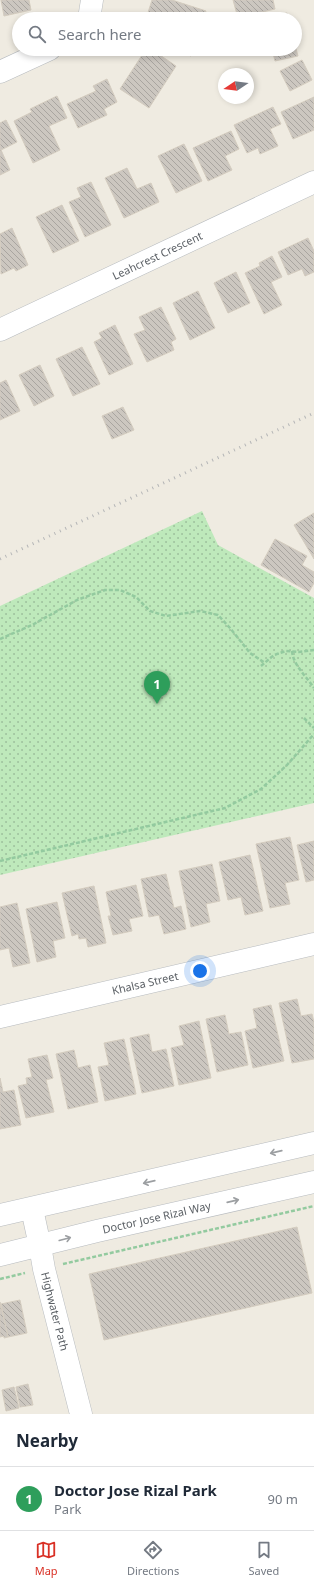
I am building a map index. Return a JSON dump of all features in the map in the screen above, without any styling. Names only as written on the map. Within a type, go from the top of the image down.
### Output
[{"type":"street","points":[[90,12],[92,0]]},
{"type":"street","points":[[0,72],[35,56]]},
{"type":"street","name":"Leahcrest Crescent","points":[[0,330],[314,182]]},
{"type":"street","name":"Khalsa Street","points":[[0,1017],[314,944]]},
{"type":"street","points":[[0,1215],[32,1209],[314,1143]]},
{"type":"street","name":"Doctor Jose Rizal Way","points":[[0,1255],[97,1231],[314,1182]]},
{"type":"street","name":"Highwater Path","points":[[32,1209],[44,1269],[80,1414]]},
{"type":"path","points":[[0,639],[32,625],[77,600],[105,590],[120,590],[136,597],[150,611],[166,616],[200,611],[218,615],[250,653],[265,663]]},
{"type":"path","points":[[261,666],[274,655],[286,651],[299,652],[314,650]]},
{"type":"path","points":[[292,651],[292,656],[314,688]]},
{"type":"path","points":[[304,718],[314,728]]},
{"type":"path","points":[[0,861],[225,808],[262,790],[314,734]]},
{"type":"path","points":[[44,1269],[88,1257],[314,1206]]},
{"type":"green space","points":[[202,511],[218,545],[314,598],[314,803],[0,875],[0,606]]},
{"type":"building","points":[[1,0],[29,0],[31,10],[12,12],[12,14],[4,16]]},
{"type":"building","points":[[152,0],[172,0],[206,11],[206,12],[148,12]]},
{"type":"building","points":[[233,0],[273,0],[275,9],[263,12],[236,12]]},
{"type":"building","points":[[141,56],[161,56],[176,66],[149,108],[120,89]]},
{"type":"building","points":[[274,56],[298,56],[275,61]]},
{"type":"building","points":[[302,60],[312,80],[290,91],[280,71]]},
{"type":"building","points":[[107,79],[117,102],[104,109],[107,115],[78,128],[67,104],[96,91],[93,86]]},
{"type":"building","points":[[57,96],[67,118],[49,126],[60,150],[33,163],[14,121],[32,112],[30,109]]},
{"type":"building","points":[[314,97],[314,130],[293,139],[281,112]]},
{"type":"building","points":[[273,107],[281,124],[270,129],[278,146],[260,154],[258,148],[247,153],[234,125]]},
{"type":"building","points":[[6,120],[17,142],[1,150],[10,170],[0,175],[0,123]]},
{"type":"building","points":[[231,131],[239,149],[225,156],[232,170],[208,181],[193,148]]},
{"type":"building","points":[[184,144],[202,181],[176,193],[158,156]]},
{"type":"building","points":[[127,168],[137,189],[151,183],[159,202],[124,218],[105,178]]},
{"type":"building","points":[[91,182],[111,225],[85,237],[69,202],[81,197],[77,188]]},
{"type":"building","points":[[62,205],[79,241],[53,253],[36,217]]},
{"type":"building","points":[[12,228],[28,265],[16,271],[14,268],[1,274],[0,234]]},
{"type":"building","points":[[308,238],[314,251],[314,272],[305,276],[302,269],[288,275],[278,252]]},
{"type":"building","points":[[272,256],[282,277],[271,282],[282,305],[264,314],[245,273],[260,266],[259,263]]},
{"type":"building","points":[[236,272],[250,303],[228,313],[214,283]]},
{"type":"building","points":[[198,291],[215,328],[190,340],[173,303]]},
{"type":"building","points":[[161,307],[176,339],[171,342],[174,350],[147,362],[134,334],[145,330],[139,317]]},
{"type":"building","points":[[115,325],[133,364],[109,375],[94,342],[102,338],[99,333]]},
{"type":"building","points":[[82,347],[100,384],[73,396],[56,359]]},
{"type":"building","points":[[40,365],[54,396],[34,406],[19,375]]},
{"type":"building","points":[[6,380],[20,411],[0,420],[0,383]]},
{"type":"building","points":[[123,407],[134,430],[112,439],[102,416]]},
{"type":"building","points":[[314,513],[314,559],[294,525]]},
{"type":"building","points":[[275,539],[307,556],[302,565],[314,572],[314,583],[309,592],[261,565]]},
{"type":"building","points":[[290,837],[299,880],[285,883],[290,904],[270,908],[256,844]]},
{"type":"building","points":[[314,841],[314,880],[306,882],[297,845]]},
{"type":"building","points":[[250,855],[263,911],[245,915],[241,897],[228,900],[219,862]]},
{"type":"building","points":[[212,864],[220,901],[206,904],[210,922],[191,927],[179,871]]},
{"type":"building","points":[[166,874],[174,908],[181,906],[186,929],[164,934],[159,915],[149,917],[141,879]]},
{"type":"building","points":[[136,885],[143,916],[129,919],[132,931],[113,935],[108,916],[111,916],[106,892]]},
{"type":"building","points":[[94,886],[106,943],[88,947],[86,938],[79,939],[78,934],[72,936],[62,893]]},
{"type":"building","points":[[57,902],[65,938],[53,941],[56,957],[37,962],[26,909]]},
{"type":"building","points":[[17,903],[30,963],[13,967],[9,948],[0,950],[0,907]]},
{"type":"building","points":[[297,999],[301,1016],[312,1014],[314,1022],[314,1059],[292,1063],[279,1003]]},
{"type":"building","points":[[271,1005],[284,1061],[253,1068],[245,1031],[257,1028],[253,1009]]},
{"type":"building","points":[[225,1015],[229,1034],[241,1032],[248,1065],[217,1072],[206,1019]]},
{"type":"building","points":[[199,1021],[211,1078],[179,1085],[171,1048],[184,1045],[179,1026]]},
{"type":"building","points":[[149,1034],[152,1052],[166,1049],[174,1086],[142,1093],[130,1038]]},
{"type":"building","points":[[124,1039],[136,1094],[105,1101],[98,1067],[109,1065],[104,1043]]},
{"type":"building","points":[[74,1050],[78,1068],[90,1065],[98,1102],[68,1109],[56,1054]]},
{"type":"building","points":[[47,1055],[53,1078],[46,1080],[54,1112],[26,1118],[18,1086],[27,1084],[26,1078],[32,1077],[28,1059]]},
{"type":"building","points":[[0,1078],[3,1092],[14,1090],[21,1125],[0,1129]]},
{"type":"building","points":[[297,1227],[312,1293],[104,1340],[89,1274]]},
{"type":"building","points":[[20,1300],[27,1333],[8,1337],[1,1304]]},
{"type":"building","points":[[0,1302],[8,1337],[4,1338],[4,1336],[0,1337]]},
{"type":"building","points":[[28,1384],[33,1405],[20,1407],[16,1387]]},
{"type":"building","points":[[14,1387],[19,1408],[6,1411],[2,1390]]},
{"type":"railway","points":[[0,559],[314,413]]},
{"type":"place","name":"Doctor Jose Rizal Park","points":[[157,704]]}]
